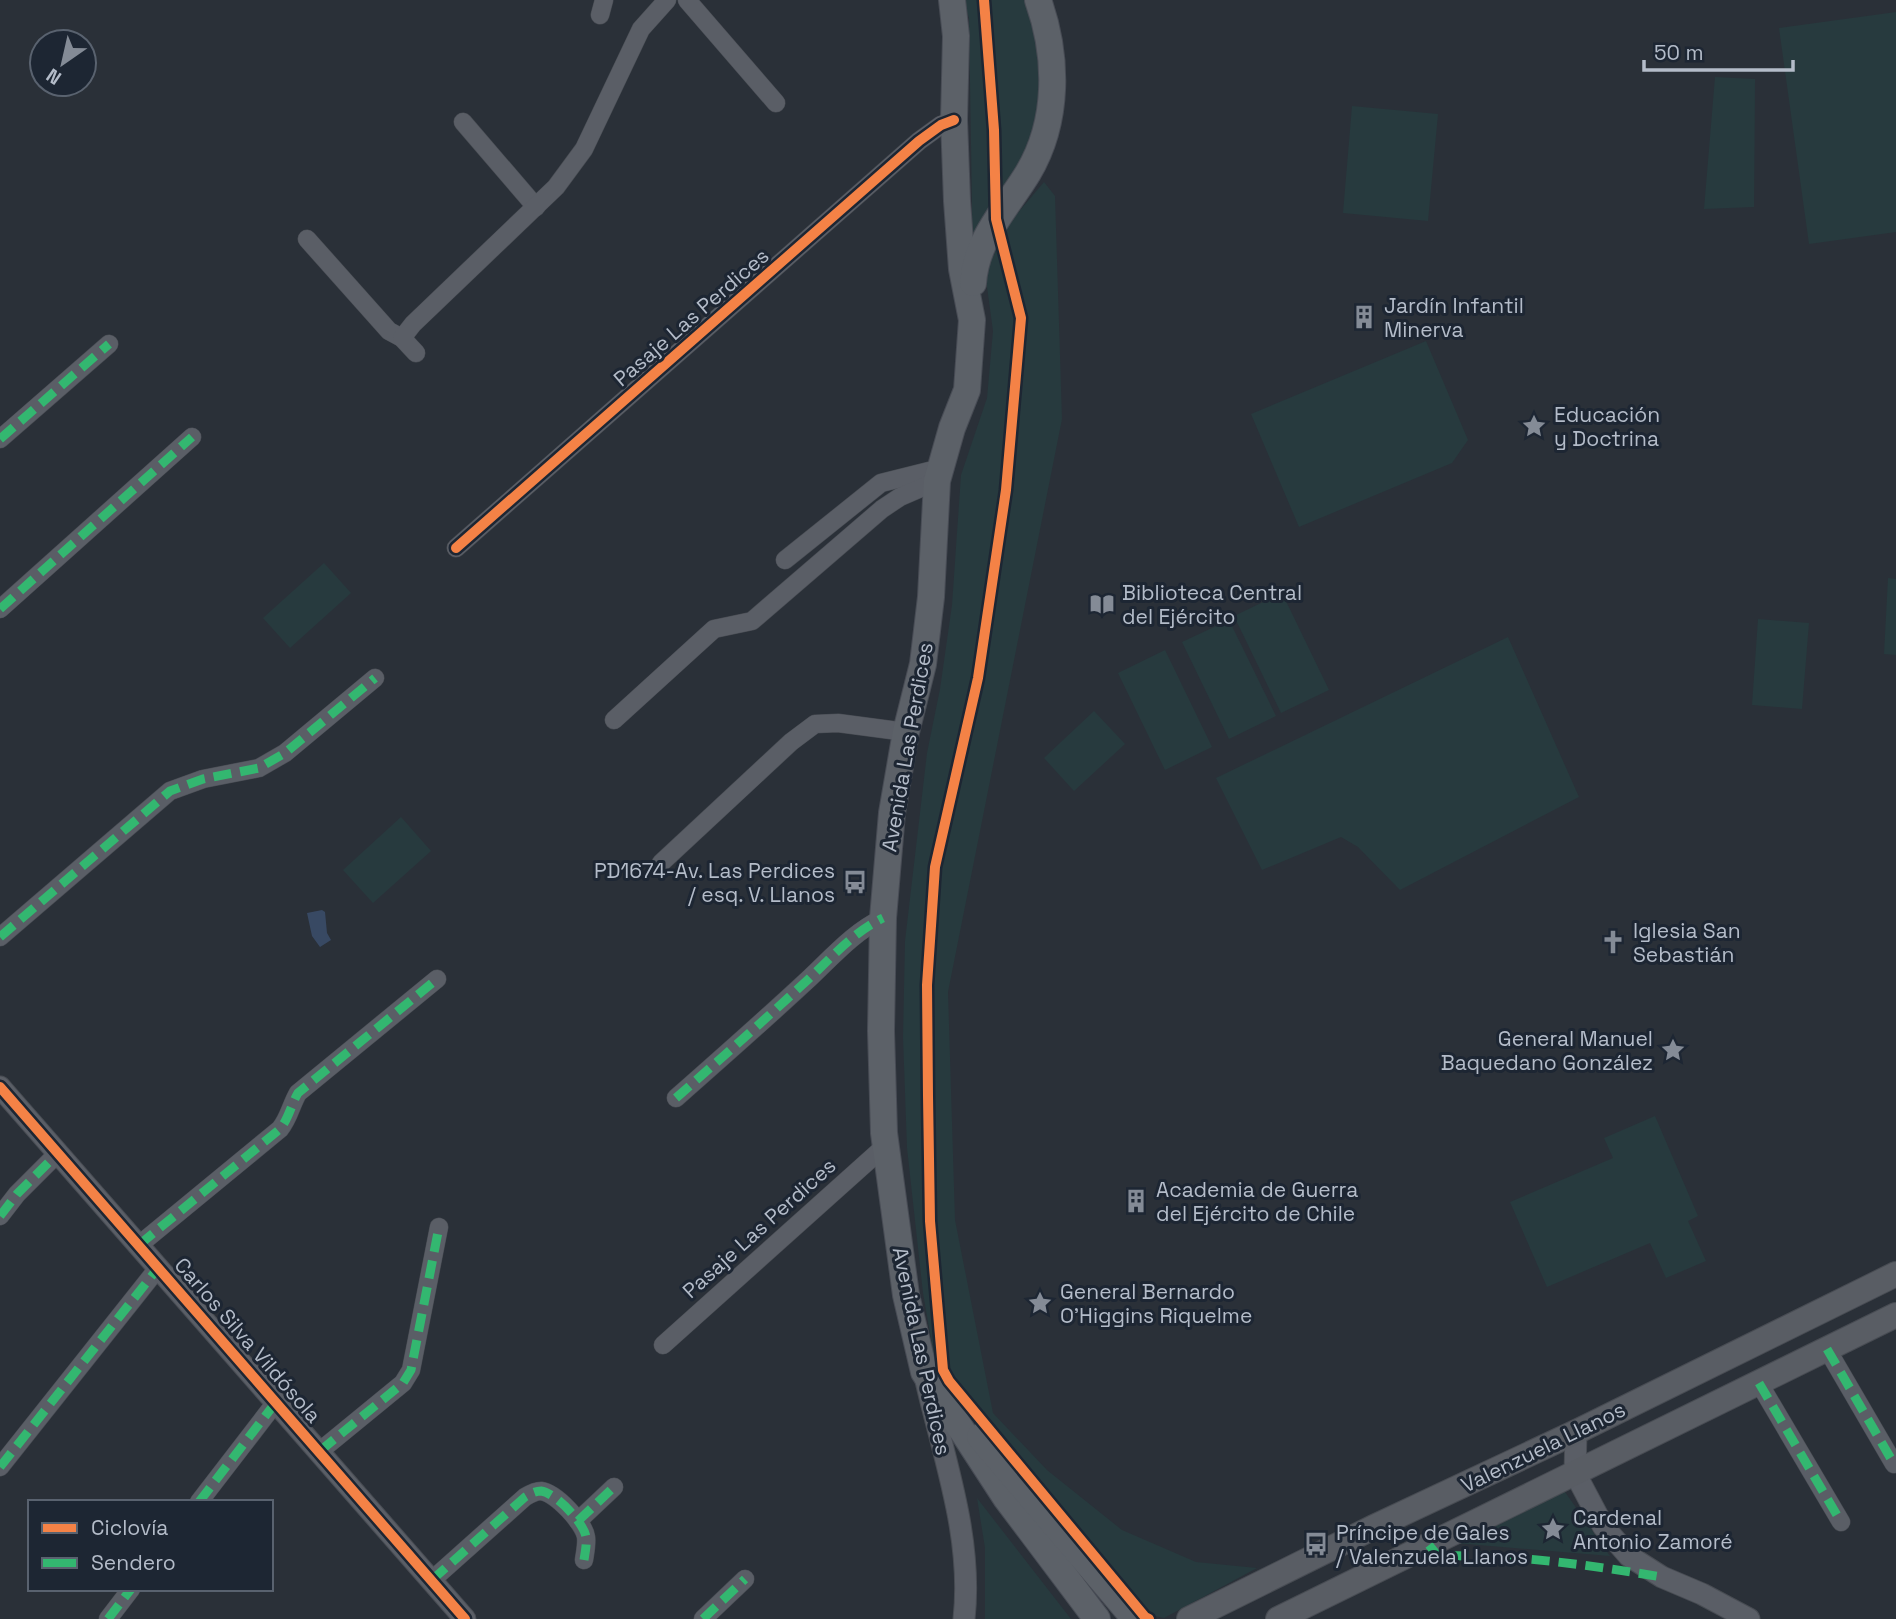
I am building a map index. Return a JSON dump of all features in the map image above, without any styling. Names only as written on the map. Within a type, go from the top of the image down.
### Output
[{"type":"main road","name":"Avenida Las Perdices","points":[[924,1373],[906,1295],[885,1146],[881,1031],[883,918],[892,813],[906,732],[923,664],[931,597],[939,475],[952,428],[967,390],[972,320],[962,269],[957,201],[954,120],[956,36],[953,0]]},
{"type":"main road","points":[[972,320],[976,261],[996,219],[1039,153],[1051,115],[1052,63],[1038,0]]},
{"type":"main road","points":[[957,201],[984,224],[989,225],[996,219]]},
{"type":"main road","name":"Valenzuela Llanos","points":[[1189,1619],[1374,1527],[1576,1433],[1896,1274]]},
{"type":"main road","name":"Valenzuela Llanos","points":[[1278,1619],[1896,1315]]},
{"type":"main road","points":[[924,1373],[1006,1498],[1097,1619]]},
{"type":"main road","points":[[924,1373],[1008,1467],[1135,1619]]},
{"type":"street","points":[[402,338],[413,324],[556,187],[584,149],[640,29],[667,0]]},
{"type":"street","points":[[687,0],[776,103]]},
{"type":"street","name":"Pasaje Las Perdices","points":[[456,548],[919,141],[941,125],[954,120]]},
{"type":"street","points":[[463,122],[536,206]]},
{"type":"street","points":[[307,239],[389,331],[402,338],[416,353]]},
{"type":"street","points":[[0,439],[109,344]]},
{"type":"street","points":[[0,609],[192,437]]},
{"type":"street","points":[[785,560],[881,484],[939,475]]},
{"type":"street","points":[[614,720],[713,629],[752,621],[882,509],[939,475]]},
{"type":"street","points":[[0,937],[170,791],[203,779],[259,768],[285,753],[375,678]]},
{"type":"street","points":[[661,863],[791,742],[815,724],[838,723],[906,732]]},
{"type":"street","points":[[676,1098],[743,1041],[851,937],[883,918]]},
{"type":"street","points":[[139,1245],[280,1129],[287,1120],[290,1105],[298,1093],[437,979]]},
{"type":"street","name":"Carlos Silva Vildósola","points":[[0,1087],[465,1619]]},
{"type":"street","name":"Pasaje Las Perdices","points":[[663,1345],[885,1146]]},
{"type":"street","points":[[0,1216],[58,1153]]},
{"type":"street","points":[[320,1451],[403,1383],[411,1370],[439,1227]]},
{"type":"street","points":[[0,1467],[158,1268]]},
{"type":"street","points":[[1827,1349],[1894,1464]]},
{"type":"street","name":"Avenida Las Perdices","points":[[924,1373],[961,1528],[965,1576],[964,1619]]},
{"type":"street","points":[[1759,1383],[1841,1522]]},
{"type":"street","points":[[201,1500],[276,1402]]},
{"type":"street","points":[[1576,1433],[1575,1473],[1603,1526],[1629,1556],[1662,1577],[1749,1619]]},
{"type":"street","points":[[578,1521],[614,1487]]},
{"type":"street","points":[[432,1580],[532,1492],[541,1491],[551,1495],[578,1521],[586,1535],[584,1560]]},
{"type":"street","points":[[703,1619],[745,1579]]},
{"type":"street","points":[[108,1619],[129,1591]]},
{"type":"green space","points":[[963,0],[1036,0],[1044,119],[969,295],[972,207],[969,18]]},
{"type":"green space","points":[[1896,12],[1896,232],[1809,244],[1779,28]]},
{"type":"green space","points":[[1715,77],[1755,79],[1754,207],[1704,209]]},
{"type":"green space","points":[[1352,106],[1438,114],[1428,221],[1343,213]]},
{"type":"green space","points":[[1044,182],[1055,196],[1062,419],[948,992],[955,1220],[993,1413],[1047,1470],[1122,1530],[1196,1562],[1257,1568],[1164,1618],[1151,1615],[955,1377],[934,1356],[923,1293],[907,1148],[903,1037],[905,941],[927,753],[940,689],[952,605],[961,475],[987,398],[993,331],[985,272],[1011,221]]},
{"type":"green space","points":[[1426,341],[1468,440],[1452,463],[1299,527],[1251,414]]},
{"type":"green space","points":[[324,563],[351,593],[290,648],[263,618]]},
{"type":"green space","points":[[1888,578],[1896,579],[1896,655],[1884,654]]},
{"type":"green space","points":[[1282,593],[1329,690],[1281,713],[1234,616]]},
{"type":"green space","points":[[1758,619],[1809,623],[1802,709],[1752,705]]},
{"type":"green space","points":[[1229,620],[1276,716],[1229,739],[1182,642]]},
{"type":"green space","points":[[1508,637],[1579,797],[1400,890],[1358,847],[1341,837],[1262,870],[1216,778]]},
{"type":"green space","points":[[1165,650],[1212,747],[1165,770],[1118,673]]},
{"type":"green space","points":[[1094,711],[1125,744],[1074,791],[1044,758]]},
{"type":"green space","points":[[401,817],[431,851],[373,903],[343,870]]},
{"type":"green space","points":[[1655,1116],[1698,1216],[1688,1221],[1706,1261],[1666,1278],[1650,1243],[1547,1287],[1510,1202],[1613,1158],[1604,1138]]},
{"type":"green space","points":[[1558,1482],[1610,1556],[1443,1542]]},
{"type":"green space","points":[[977,1498],[1071,1619],[985,1619],[985,1548]]},
{"type":"water","points":[[322,910],[325,912],[327,933],[331,940],[320,947],[312,936],[307,913]]},
{"type":"marked path","points":[[0,439],[109,344]]},
{"type":"marked path","points":[[0,609],[192,437]]},
{"type":"marked path","points":[[0,937],[170,791],[203,779],[259,768],[285,753],[375,678]]},
{"type":"marked path","points":[[676,1098],[850,940],[883,918]]},
{"type":"marked path","points":[[139,1245],[280,1129],[298,1093],[437,979]]},
{"type":"marked path","points":[[0,1216],[17,1194],[58,1153]]},
{"type":"marked path","points":[[320,1451],[403,1383],[411,1370],[439,1227]]},
{"type":"marked path","points":[[0,1467],[158,1268]]},
{"type":"marked path","points":[[1827,1349],[1894,1464]]},
{"type":"marked path","points":[[1759,1383],[1841,1522]]},
{"type":"marked path","points":[[201,1500],[276,1402]]},
{"type":"marked path","points":[[578,1521],[614,1487]]},
{"type":"marked path","points":[[432,1580],[525,1497],[539,1491],[554,1497],[580,1524],[586,1537],[584,1560]]},
{"type":"marked path","points":[[1429,1545],[1438,1556],[1523,1559],[1662,1577]]},
{"type":"marked path","points":[[703,1619],[745,1579]]},
{"type":"marked path","points":[[108,1619],[129,1591]]},
{"type":"cycle path","points":[[984,0],[994,130],[996,219],[1021,318],[1006,490],[978,678],[935,867],[927,985],[928,1096],[930,1221],[943,1370],[949,1381],[1149,1619]]},
{"type":"cycle path","points":[[456,548],[919,141],[941,125],[954,120]]},
{"type":"cycle path","points":[[0,1087],[465,1619]]},
{"type":"place","name":"Jardín Infantil Minerva","points":[[1364,317]]},
{"type":"place","name":"Educación y Doctrina","points":[[1534,426]]},
{"type":"place","name":"Biblioteca Central del Ejército","points":[[1102,604]]},
{"type":"place","name":"PD1674-Av. Las Perdices / esq. V. Llanos","points":[[855,882]]},
{"type":"place","name":"Iglesia San Sebastián","points":[[1613,942]]},
{"type":"place","name":"General Manuel Baquedano González","points":[[1673,1050]]},
{"type":"place","name":"Academia de Guerra del Ejército de Chile","points":[[1136,1201]]},
{"type":"place","name":"General Bernardo O’Higgins Riquelme","points":[[1040,1303]]},
{"type":"place","name":"Cardenal Antonio Zamoré","points":[[1553,1529]]},
{"type":"place","name":"Príncipe de Gales / Valenzuela Llanos","points":[[1316,1544]]}]
